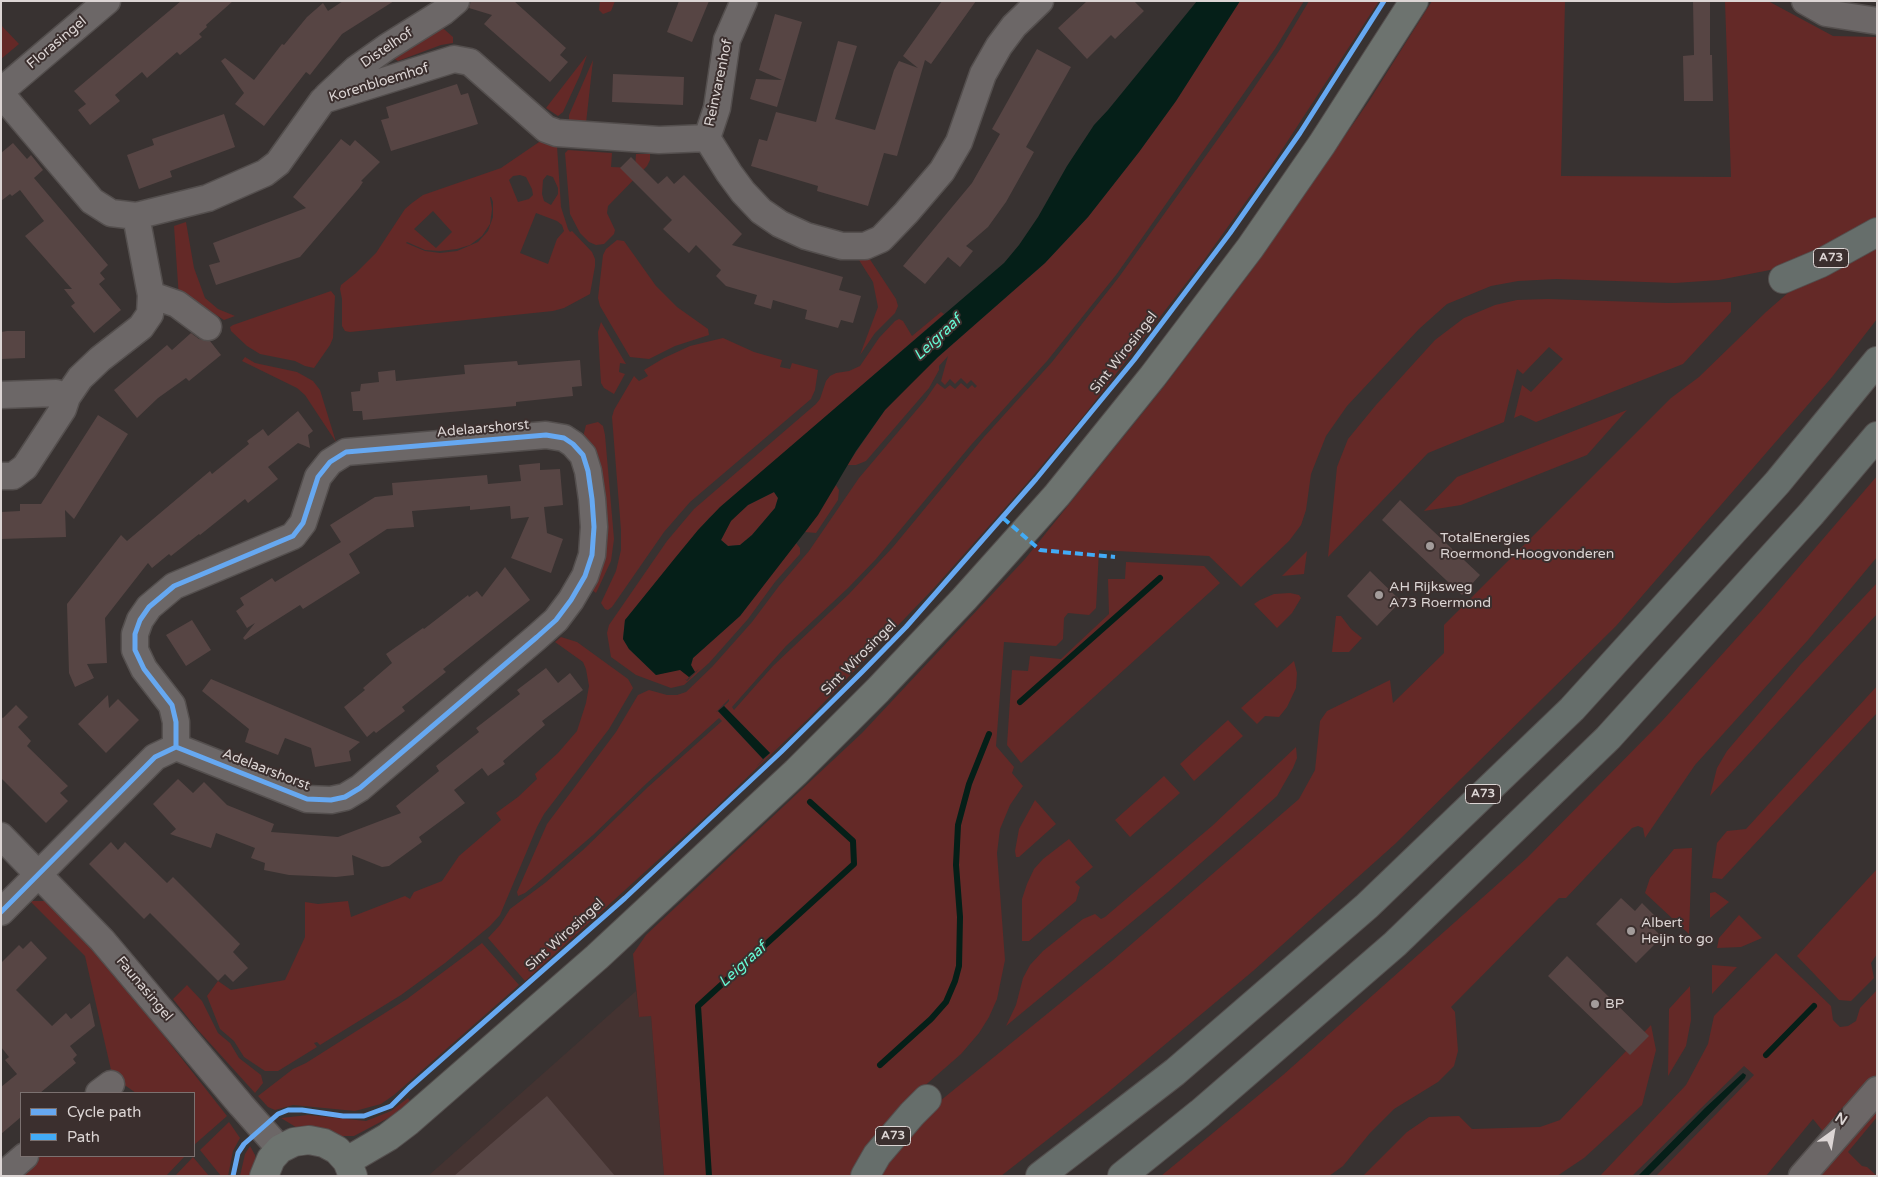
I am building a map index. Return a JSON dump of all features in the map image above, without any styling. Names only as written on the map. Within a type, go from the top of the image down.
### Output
[{"type":"highway","name":"A73","points":[[1783,279],[1821,263],[1877,232]]},
{"type":"highway","name":"A73","points":[[1040,1176],[1175,1072],[1366,906],[1572,709],[1777,483],[1877,361]]},
{"type":"highway","points":[[1122,1176],[1200,1113],[1395,944],[1608,738],[1811,514],[1877,436]]},
{"type":"highway","name":"A73","points":[[865,1176],[877,1155],[926,1099]]},
{"type":"main road","points":[[264,1176],[271,1159],[280,1149],[294,1142],[309,1140],[324,1142],[337,1150],[350,1168],[416,1116],[597,957],[796,772],[878,690],[964,599],[1056,495],[1153,376],[1250,248],[1322,144],[1414,1]]},
{"type":"street","name":"Florasingel","points":[[3,87],[107,1]]},
{"type":"street","name":"Distelhof","points":[[323,100],[356,69],[443,12],[456,1]]},
{"type":"street","name":"Reinvarenhof","points":[[706,138],[717,108],[727,40],[744,1]]},
{"type":"street","points":[[706,138],[743,192],[761,211],[780,224],[806,236],[842,246],[865,246],[881,239],[942,171],[959,142],[983,74],[999,46],[1014,26],[1040,1]]},
{"type":"street","points":[[1805,1],[1826,13],[1877,21]]},
{"type":"street","name":"Korenbloemhof","points":[[3,87],[92,201],[111,213],[136,216],[208,198],[265,173],[278,163],[323,100],[454,59],[470,62],[546,129],[557,133],[659,140],[706,138]]},
{"type":"street","points":[[1,476],[13,476],[25,468],[63,409],[67,397],[86,372],[141,327],[150,314],[151,295],[136,216]]},
{"type":"street","points":[[151,295],[177,304],[208,326]]},
{"type":"street","points":[[1,395],[56,393],[67,397]]},
{"type":"street","name":"Adelaarshorst","points":[[546,435],[564,438],[574,444],[583,455],[588,471],[592,499],[594,527],[592,555],[585,576],[571,600],[556,620],[537,637],[360,788],[345,797],[330,800],[307,799],[176,747],[176,722],[172,705],[144,670],[135,650],[135,634],[140,620],[149,607],[174,586],[292,536],[303,523],[318,477],[330,462],[346,452],[546,435]]},
{"type":"street","points":[[1,912],[155,757],[176,747]]},
{"type":"street","name":"Faunasingel","points":[[1,836],[102,940],[280,1149]]},
{"type":"street","points":[[1802,1176],[1877,1090]]},
{"type":"street","points":[[2,1176],[24,1157]]},
{"type":"shaded area","points":[[600,1],[615,1],[611,11],[603,14],[599,10]]},
{"type":"shaded area","points":[[1240,1],[1304,1],[1275,49],[1116,275],[1047,361],[971,445],[876,559],[786,646],[732,707],[734,710],[773,666],[849,594],[893,547],[984,437],[1052,362],[1119,277],[1243,104],[1281,48],[1309,1],[1379,1],[1270,168],[1204,260],[1085,414],[1027,483],[934,588],[808,719],[713,810],[525,981],[488,938],[500,925],[510,909],[545,883],[583,850],[648,787],[722,721],[719,718],[593,835],[535,885],[518,896],[517,892],[547,824],[616,732],[638,695],[649,690],[667,695],[677,695],[686,692],[712,667],[752,622],[809,551],[859,478],[926,399],[937,383],[945,389],[950,385],[955,389],[961,383],[968,389],[972,385],[975,388],[977,386],[971,380],[967,384],[961,378],[955,384],[950,379],[945,385],[941,381],[948,356],[939,366],[939,370],[929,388],[866,461],[856,465],[847,465],[885,410],[909,385],[1045,263],[1088,217],[1176,101]],"holes":[[[729,699],[724,706],[770,753],[756,767],[763,759],[718,711],[716,712]]]},
{"type":"shaded area","points":[[1432,1],[1565,1],[1561,176],[1731,177],[1725,1],[1768,1],[1833,36],[1877,37],[1877,218],[1825,249],[1780,268],[1719,280],[1675,283],[1556,279],[1518,281],[1491,286],[1447,304],[1419,329],[1347,406],[1326,436],[1311,474],[1306,510],[1301,525],[1289,541],[1241,587],[1209,556],[1099,550],[1096,608],[1089,615],[1068,613],[1064,618],[1063,639],[1056,646],[1004,642],[996,746],[1014,767],[1012,773],[1023,786],[1010,805],[1000,829],[997,853],[1005,960],[997,999],[979,1033],[961,1054],[905,1103],[852,1176],[664,1176],[651,1016],[639,1017],[633,954],[646,935],[862,733],[1025,559],[1162,389],[1252,270],[1369,101]]},
{"type":"shaded area","points":[[437,23],[453,37],[453,43],[441,45],[398,61],[393,58]]},
{"type":"shaded area","points":[[1,25],[19,44],[1,59]]},
{"type":"shaded area","points":[[587,55],[563,112],[558,116],[546,108]]},
{"type":"shaded area","points":[[593,60],[586,123],[569,120],[569,115]]},
{"type":"shaded area","points":[[542,140],[557,146],[561,207],[568,229],[592,252],[595,259],[590,294],[564,308],[553,311],[345,331],[342,326],[341,285],[376,253],[405,209],[423,195],[501,168]],"holes":[[[520,175],[526,177],[533,195],[529,199],[518,202],[509,180],[513,176]],[[547,175],[553,177],[558,188],[558,194],[551,205],[544,201],[542,194],[543,180]],[[490,197],[493,202],[493,217],[488,231],[478,242],[457,251],[440,253],[425,251],[406,243],[425,250],[440,251],[470,245],[482,236],[490,224],[492,209]],[[433,211],[452,232],[436,248],[414,229]],[[536,213],[557,221],[562,225],[564,231],[557,239],[548,264],[520,253]]]},
{"type":"shaded area","points":[[568,150],[612,153],[611,167],[635,168],[636,154],[650,154],[647,166],[608,206],[607,213],[615,230],[614,234],[604,244],[596,245],[589,242],[580,233],[570,214],[565,153]]},
{"type":"shaded area","points":[[186,222],[194,268],[205,298],[218,309],[235,316],[224,320],[199,304],[179,298],[174,226]]},
{"type":"shaded area","points":[[617,240],[624,241],[656,286],[677,307],[708,329],[709,335],[675,346],[649,359],[630,357],[600,306],[598,298],[603,255],[606,249]]},
{"type":"shaded area","points":[[1877,244],[1877,319],[1832,377],[1616,626],[1395,844],[1253,971],[1107,1093],[1001,1176],[875,1176],[940,1101],[1112,961],[1299,799],[1315,770],[1320,721],[1327,711],[1390,680],[1393,703],[1444,653],[1444,625],[1671,398],[1699,377],[1766,312],[1797,285]]},
{"type":"shaded area","points":[[869,258],[896,299],[898,306],[895,313],[875,333],[860,355],[878,307],[873,282],[859,260]]},
{"type":"shaded area","points":[[331,291],[335,296],[333,338],[314,368],[295,361],[260,354],[247,346],[231,331],[230,327],[233,325]]},
{"type":"shaded area","points":[[1548,299],[1667,303],[1731,302],[1731,312],[1683,364],[1536,422],[1521,415],[1514,418],[1522,385],[1531,392],[1563,359],[1549,347],[1523,374],[1517,369],[1504,422],[1428,453],[1328,557],[1337,467],[1348,439],[1376,405],[1435,340],[1464,318],[1495,305],[1517,300]]},
{"type":"shaded area","points":[[941,312],[944,314],[709,518],[625,620],[623,639],[629,649],[656,675],[680,669],[689,677],[687,680],[685,679],[687,681],[699,669],[695,672],[692,669],[693,658],[740,616],[796,543],[800,548],[800,554],[775,582],[748,619],[709,663],[684,685],[671,688],[636,675],[611,657],[607,633],[609,625],[667,541],[694,509],[816,404],[830,376],[860,366],[879,338],[895,321],[899,319],[903,321],[912,336]]},
{"type":"shaded area","points":[[601,322],[626,364],[620,363],[619,372],[625,374],[614,394],[604,388],[601,383],[598,332]]},
{"type":"shaded area","points":[[723,338],[754,352],[782,360],[780,367],[790,369],[792,363],[818,370],[815,390],[811,399],[690,502],[664,532],[612,607],[608,610],[605,609],[601,603],[616,571],[621,550],[612,417],[614,410],[634,376],[639,381],[648,376],[644,370],[664,358],[690,346]]},
{"type":"shaded area","points":[[245,357],[255,363],[297,372],[313,381],[320,390],[336,442],[305,395],[297,388],[242,361]]},
{"type":"shaded area","points":[[1627,410],[1587,455],[1461,505],[1424,511],[1457,477]]},
{"type":"shaded area","points":[[598,422],[603,426],[605,435],[614,539],[611,561],[596,593],[588,587],[582,441],[586,425]]},
{"type":"shaded area","points":[[1877,476],[1877,557],[1808,640],[1695,765],[1645,838],[1643,828],[1638,826],[1632,828],[1566,898],[1559,898],[1451,1007],[1455,1012],[1458,1051],[1454,1066],[1438,1082],[1394,1109],[1370,1133],[1343,1166],[1329,1176],[1161,1176],[1283,1075],[1527,858],[1662,721],[1762,610]]},
{"type":"shaded area","points":[[836,485],[839,490],[838,500],[816,533],[805,532]]},
{"type":"shaded area","points":[[774,492],[778,498],[775,508],[752,535],[740,545],[728,546],[721,540],[731,520],[748,505]]},
{"type":"shaded area","points":[[1307,551],[1304,574],[1282,576]]},
{"type":"shaded area","points":[[1126,562],[1204,566],[1220,583],[1021,763],[1007,745],[1012,670],[1028,671],[1030,656],[1061,659],[1109,614],[1108,579],[1125,579]]},
{"type":"shaded area","points":[[1877,583],[1877,614],[1710,796],[1717,768],[1727,751],[1800,665]]},
{"type":"shaded area","points":[[1290,593],[1299,595],[1301,598],[1292,613],[1277,628],[1254,604],[1274,594]]},
{"type":"shaded area","points":[[1336,616],[1341,616],[1351,629],[1362,638],[1349,652],[1332,652]]},
{"type":"shaded area","points":[[561,637],[577,642],[628,679],[633,688],[609,729],[544,814],[500,915],[490,926],[445,963],[401,995],[320,1045],[317,1042],[314,1043],[317,1047],[278,1071],[265,1071],[244,1057],[234,1041],[220,1029],[207,996],[218,981],[231,990],[285,980],[305,937],[305,902],[318,904],[348,901],[351,917],[405,896],[410,899],[414,892],[442,881],[459,856],[501,820],[496,813],[518,797],[537,779],[535,774],[558,753],[577,731],[589,686],[583,662],[555,642]]},
{"type":"shaded area","points":[[1294,661],[1297,673],[1296,688],[1287,707],[1279,717],[1265,716],[1257,724],[1241,708]]},
{"type":"shaded area","points":[[1877,686],[1877,713],[1722,879],[1712,878],[1717,843],[1727,831],[1746,829]]},
{"type":"shaded area","points":[[1228,720],[1243,736],[1194,781],[1180,764]]},
{"type":"shaded area","points":[[1296,747],[1297,758],[1277,796],[1168,892],[1006,1026],[1016,1005],[1023,978],[1030,965],[1043,951],[1083,919],[1095,914],[1101,919],[1105,917],[1212,826]]},
{"type":"shaded area","points":[[1164,776],[1180,793],[1130,837],[1115,820]]},
{"type":"shaded area","points":[[1035,800],[1056,824],[1019,857],[1016,857],[1015,851],[1019,829]]},
{"type":"shaded area","points":[[1069,839],[1093,867],[1075,882],[1080,887],[1076,901],[1029,941],[1022,941],[1022,899],[1027,884],[1034,869],[1043,859]]},
{"type":"shaded area","points":[[1692,848],[1689,934],[1645,893],[1650,878],[1674,849]]},
{"type":"shaded area","points":[[1877,869],[1877,954],[1871,963],[1874,978],[1851,1001],[1839,1000],[1797,956]]},
{"type":"shaded area","points":[[1715,892],[1729,902],[1710,918],[1710,893]]},
{"type":"shaded area","points":[[30,901],[45,901],[52,904],[116,975],[227,1116],[195,1144],[195,1092],[135,1092],[126,1086],[114,1083],[85,956]]},
{"type":"shaded area","points":[[1739,915],[1762,938],[1741,947],[1717,948],[1719,938]]},
{"type":"shaded area","points":[[482,943],[519,985],[394,1095],[381,1104],[355,1111],[293,1105],[275,1110],[268,1107],[258,1096],[293,1069],[306,1063],[407,999]]},
{"type":"shaded area","points":[[1776,953],[1831,1006],[1833,1020],[1840,1027],[1848,1026],[1856,1021],[1860,1008],[1877,990],[1877,1074],[1826,1135],[1813,1119],[1766,1176],[1656,1176],[1754,1075],[1744,1066],[1632,1176],[1600,1176],[1686,1085],[1708,1044],[1714,1016]]},
{"type":"shaded area","points":[[1712,965],[1737,967],[1712,994]]},
{"type":"shaded area","points":[[187,985],[202,1001],[218,1033],[230,1043],[239,1058],[261,1075],[263,1083],[255,1093],[197,1029],[173,999]]},
{"type":"shaded area","points":[[1690,986],[1691,1020],[1686,1046],[1668,1076],[1669,1009]]},
{"type":"shaded area","points":[[636,991],[639,1017],[651,1015],[664,1176],[428,1176]]},
{"type":"shaded area","points":[[1651,1025],[1656,1050],[1642,1105],[1584,1158],[1557,1176],[1363,1176],[1407,1132],[1429,1117],[1459,1116],[1472,1129],[1540,1127],[1560,1120]]},
{"type":"shaded area","points":[[408,1098],[411,1103],[390,1117],[354,1136],[338,1136],[299,1129],[281,1118],[308,1115],[366,1121],[391,1111]]},
{"type":"shaded area","points":[[1877,1103],[1877,1117],[1848,1152],[1862,1166],[1867,1167],[1877,1176],[1815,1176]]},
{"type":"shaded area","points":[[229,1122],[240,1138],[233,1151],[228,1176],[221,1176],[200,1150]]},
{"type":"shaded area","points":[[250,1146],[255,1155],[257,1165],[254,1176],[240,1176],[245,1154]]},
{"type":"shaded area","points":[[35,1157],[184,1157],[166,1176],[13,1176]]},
{"type":"shaded area","points":[[193,1157],[209,1176],[175,1176]]},
{"type":"water","points":[[1197,1],[1240,1],[1176,101],[1088,217],[1045,263],[938,357],[885,410],[856,451],[818,515],[740,616],[693,658],[691,665],[695,672],[689,677],[680,670],[656,675],[629,649],[623,639],[625,620],[698,530],[720,507],[1004,263],[1038,217],[1067,166],[1094,125]],"holes":[[[774,492],[778,498],[775,508],[752,535],[740,545],[728,546],[721,540],[731,521],[748,505]]]},
{"type":"water","points":[[724,706],[770,753],[763,759],[718,711]]},
{"type":"water","points":[[1743,1073],[1746,1075],[1745,1078],[1648,1176],[1638,1176],[1705,1108]]},
{"type":"building","points":[[181,1],[233,1],[206,25],[207,27],[199,34],[202,37],[180,55],[177,52],[147,78],[142,72],[115,95],[120,101],[90,125],[78,110],[86,104],[74,91]]},
{"type":"building","points":[[343,1],[394,1],[342,34],[310,75],[306,72],[264,126],[235,104],[244,93],[221,61],[225,58],[254,80],[282,44],[284,45],[307,17],[323,3],[328,11]]},
{"type":"building","points":[[471,1],[514,1],[566,48],[560,55],[568,62],[550,82],[484,24],[492,15],[469,8]]},
{"type":"building","points":[[679,1],[709,1],[692,42],[667,32]]},
{"type":"building","points":[[942,1],[976,1],[931,64],[925,60],[897,156],[884,153],[868,206],[817,191],[818,186],[751,166],[759,139],[767,141],[776,112],[816,122],[838,41],[857,46],[835,119],[875,130],[894,70],[899,61],[918,68],[903,56]]},
{"type":"building","points":[[1087,1],[1134,1],[1144,11],[1115,39],[1111,35],[1087,59],[1058,28]]},
{"type":"building","points":[[1693,1],[1710,1],[1710,55],[1712,55],[1713,101],[1684,101],[1683,56],[1694,55]]},
{"type":"building","points":[[775,14],[802,22],[777,107],[750,99],[756,79],[782,80],[759,70]]},
{"type":"building","points":[[1037,49],[1071,67],[1026,147],[1034,152],[1006,202],[988,227],[966,246],[973,251],[960,267],[948,257],[925,284],[903,266],[972,183],[1000,134],[992,129]]},
{"type":"building","points":[[613,74],[684,77],[683,105],[612,102]]},
{"type":"building","points":[[457,84],[461,95],[468,93],[478,124],[391,151],[381,120],[389,118],[386,107]]},
{"type":"building","points":[[224,114],[235,147],[170,171],[172,177],[139,189],[127,155],[154,145],[152,139]]},
{"type":"building","points":[[341,139],[350,146],[355,140],[380,162],[361,181],[363,182],[359,188],[300,257],[216,285],[209,265],[220,262],[213,243],[306,208],[293,197]]},
{"type":"building","points":[[13,143],[27,159],[31,155],[43,170],[34,178],[108,265],[100,273],[105,279],[99,284],[121,310],[94,333],[71,306],[75,303],[64,289],[72,289],[25,236],[44,221],[20,190],[12,196],[10,194],[1,201],[1,153]]},
{"type":"building","points":[[631,157],[658,184],[667,176],[674,184],[684,175],[742,234],[732,245],[843,277],[839,290],[861,296],[853,323],[841,320],[838,328],[805,319],[807,310],[773,300],[771,309],[754,304],[757,295],[726,286],[716,276],[721,270],[696,245],[689,253],[663,229],[672,220],[620,168]]},
{"type":"building","points":[[25,331],[25,358],[1,359],[1,332]]},
{"type":"building","points":[[191,333],[199,339],[210,341],[221,355],[189,381],[186,378],[158,398],[137,418],[114,390],[167,345],[172,350]]},
{"type":"building","points":[[580,360],[582,386],[572,387],[573,396],[516,402],[516,406],[363,420],[362,411],[353,411],[351,392],[360,391],[361,384],[379,382],[378,372],[395,370],[396,381],[465,374],[464,365],[517,361],[518,365]]},
{"type":"building","points":[[298,411],[313,431],[308,435],[310,448],[298,443],[268,467],[278,479],[248,503],[245,499],[200,535],[171,556],[169,554],[152,568],[148,563],[105,618],[107,663],[87,664],[94,678],[75,687],[69,673],[67,604],[121,535],[127,541],[210,471],[212,474],[249,444],[247,441],[263,429],[268,436]]},
{"type":"building","points":[[98,415],[128,434],[74,519],[65,510],[66,537],[1,539],[1,512],[20,511],[20,504],[41,504]]},
{"type":"building","points":[[540,463],[540,470],[560,469],[563,505],[544,507],[547,533],[563,539],[551,573],[511,558],[529,517],[511,519],[510,506],[470,510],[470,506],[412,511],[414,527],[387,529],[349,554],[360,573],[303,609],[300,605],[245,640],[243,638],[255,623],[247,628],[236,611],[244,605],[240,598],[272,578],[275,582],[341,542],[330,525],[375,497],[393,495],[392,483],[487,475],[488,484],[521,481],[519,465]]},
{"type":"building","points":[[1400,500],[1480,575],[1462,595],[1382,520]]},
{"type":"building","points":[[505,567],[530,600],[443,669],[446,672],[402,707],[405,711],[376,733],[374,731],[367,737],[344,707],[365,690],[363,688],[392,663],[386,654],[424,629],[468,595],[469,597],[477,591],[482,597]]},
{"type":"building","points":[[1370,571],[1401,601],[1377,626],[1347,596]]},
{"type":"building","points":[[192,620],[211,650],[186,666],[166,635]]},
{"type":"building","points":[[546,668],[558,683],[570,673],[583,690],[542,721],[545,725],[503,761],[505,764],[488,776],[482,768],[454,790],[465,803],[419,837],[422,842],[389,866],[382,867],[352,855],[354,875],[336,877],[289,875],[264,870],[265,863],[251,858],[255,848],[216,833],[211,848],[170,834],[176,829],[153,804],[178,779],[193,793],[204,782],[227,805],[274,824],[271,832],[338,837],[401,813],[396,806],[439,771],[436,766],[479,732],[476,728],[520,694],[517,690]]},
{"type":"building","points":[[211,679],[360,742],[349,751],[351,761],[315,767],[311,748],[285,738],[278,755],[245,742],[249,729],[202,691]]},
{"type":"building","points":[[108,695],[109,708],[118,699],[139,720],[106,753],[78,724]]},
{"type":"building","points":[[16,705],[28,717],[18,727],[31,741],[27,746],[68,786],[60,793],[68,801],[46,823],[1,778],[1,717],[3,718]]},
{"type":"building","points":[[111,842],[118,850],[125,842],[167,883],[173,877],[240,944],[233,952],[248,968],[233,982],[225,974],[218,981],[150,913],[144,919],[89,864]]},
{"type":"building","points":[[1621,898],[1635,911],[1642,903],[1656,917],[1649,924],[1662,937],[1636,963],[1596,924]]},
{"type":"building","points":[[31,941],[47,958],[16,990],[52,1026],[66,1013],[71,1019],[90,1003],[95,1026],[70,1046],[77,1055],[73,1059],[76,1063],[41,1092],[20,1092],[20,1118],[1,1134],[1,1087],[17,1074],[5,1060],[9,1057],[1,1047],[1,963],[19,945],[23,949]]},
{"type":"building","points":[[1567,956],[1649,1036],[1630,1055],[1548,976]]},
{"type":"building","points":[[547,1096],[615,1176],[454,1176],[521,1118]]},
{"type":"waterway","points":[[1020,702],[1160,578]]},
{"type":"waterway","points":[[880,1065],[931,1019],[946,1002],[955,981],[959,966],[960,917],[956,865],[958,825],[969,784],[989,734]]},
{"type":"waterway","name":"Leigraaf","points":[[709,1176],[698,1006],[854,864],[853,841],[810,802]]},
{"type":"waterway","points":[[1766,1055],[1814,1006]]},
{"type":"marked path","points":[[1003,518],[1040,550],[1115,557]]},
{"type":"cycle path","name":"Sint Wirosingel","points":[[233,1176],[238,1153],[244,1144],[278,1114],[288,1110],[302,1110],[343,1116],[364,1116],[391,1106],[625,898],[781,752],[862,672],[906,627],[1036,479],[1134,360],[1230,233],[1300,133],[1384,1]]},
{"type":"cycle path","points":[[1,912],[155,757],[176,747],[307,799],[331,800],[345,797],[360,788],[537,637],[556,620],[571,600],[585,576],[592,555],[594,527],[592,499],[588,471],[583,455],[573,444],[564,438],[546,435],[346,452],[330,462],[318,477],[303,523],[293,536],[174,586],[149,607],[140,620],[135,634],[135,650],[144,669],[172,705],[176,722],[176,747]]},
{"type":"place","name":"TotalEnergies Roermond-Hoogvonderen","points":[[1430,546]]},
{"type":"place","name":"AH Rijksweg A73 Roermond","points":[[1379,595]]},
{"type":"place","name":"Albert Heijn to go","points":[[1631,931]]},
{"type":"place","name":"BP","points":[[1595,1004]]}]
